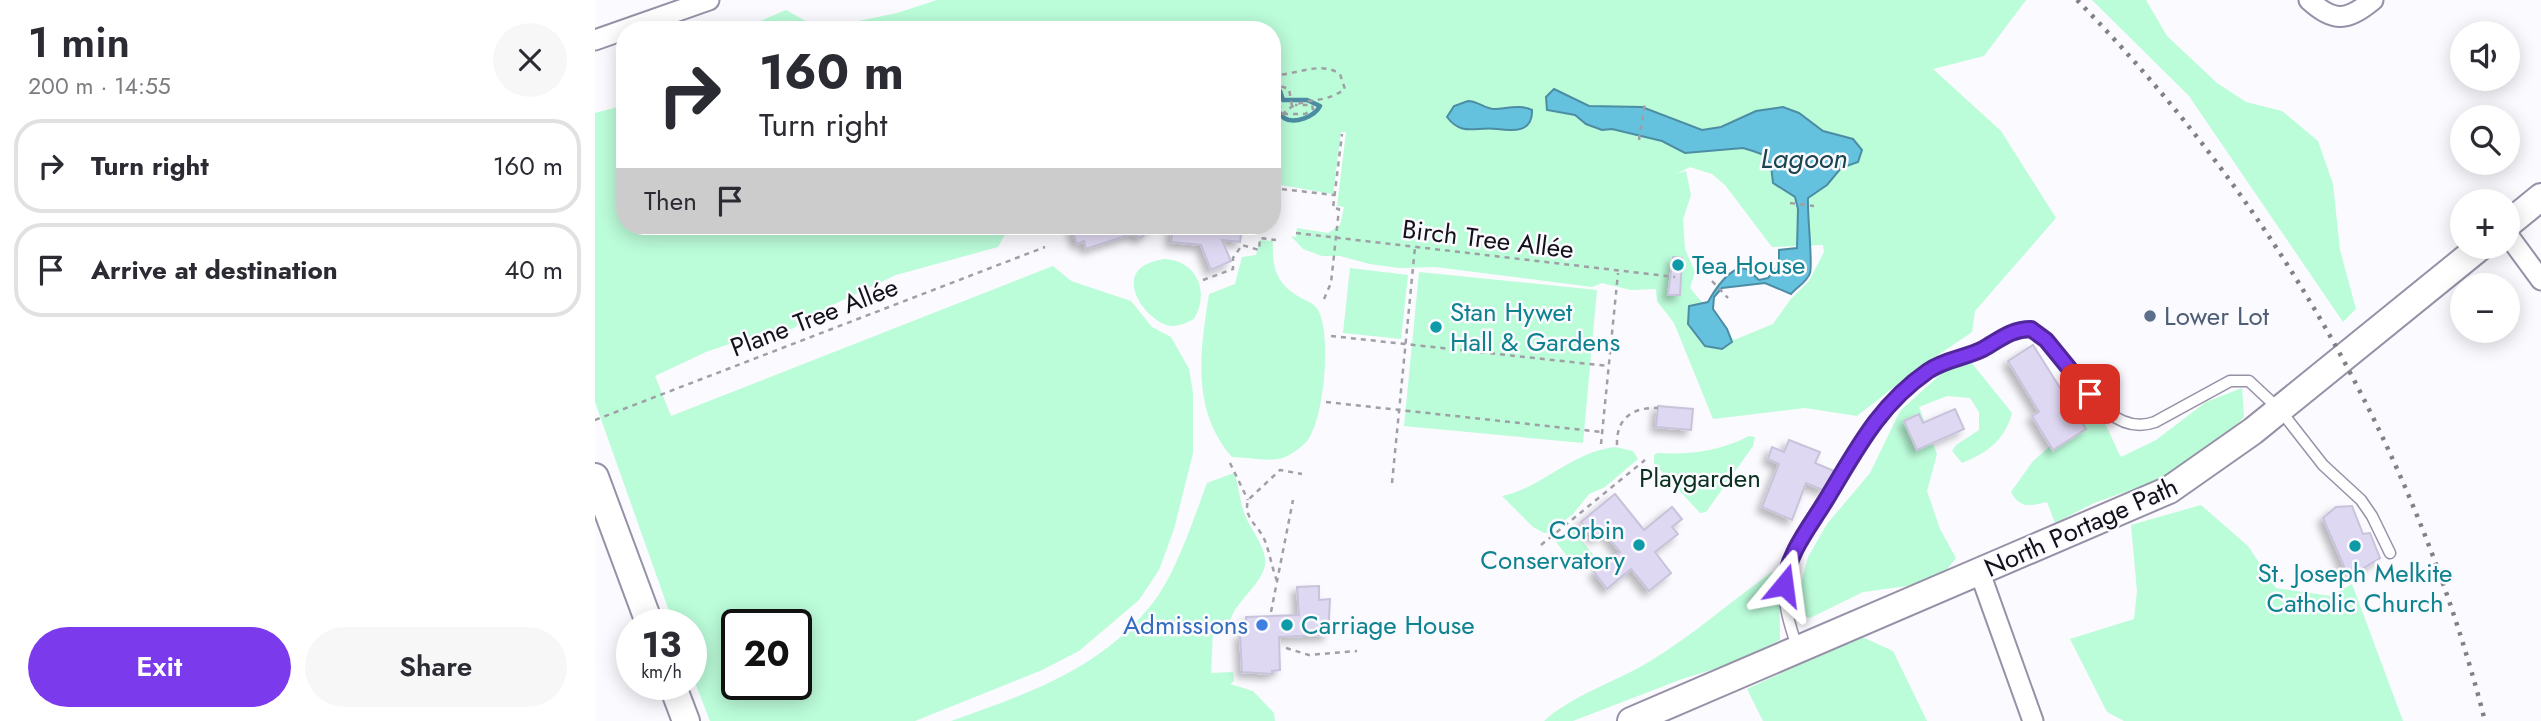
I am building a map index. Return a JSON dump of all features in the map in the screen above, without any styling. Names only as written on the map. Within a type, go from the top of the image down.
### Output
[{"type":"main road","points":[[2520,214],[2541,197]]},
{"type":"main road","name":"North Portage Path","points":[[1631,721],[2169,490],[2206,466],[2280,410],[2465,259]]},
{"type":"main road","points":[[595,477],[644,609]]},
{"type":"main road","points":[[678,700],[686,721]]},
{"type":"street","points":[[637,21],[670,6],[709,0]]},
{"type":"street","points":[[2309,0],[2325,15],[2335,18],[2360,10],[2373,0]]},
{"type":"street","points":[[595,40],[616,30]]},
{"type":"street","points":[[2520,250],[2541,279]]},
{"type":"street","points":[[1980,573],[2033,721]]},
{"type":"lane","points":[[1798,651],[1789,623],[1784,585],[1792,554],[1869,428],[1906,389],[1944,362],[1982,349],[2013,331],[2031,329],[2046,340],[2102,407],[2133,426],[2142,427],[2155,422],[2230,381],[2242,379],[2264,393],[2323,465],[2361,500],[2390,553]]},
{"type":"path","points":[[1281,76],[1327,67],[1340,74],[1345,89],[1322,102],[1291,104],[1283,114]]},
{"type":"path","points":[[1281,86],[1289,89],[1291,104]]},
{"type":"path","points":[[1639,140],[1645,103]]},
{"type":"path","points":[[1283,114],[1305,114],[1313,109],[1312,105],[1291,104]]},
{"type":"path","points":[[1324,299],[1331,283],[1339,209],[1333,208],[1342,134]]},
{"type":"path","points":[[1281,189],[1334,195]]},
{"type":"path","points":[[1790,203],[1814,206]]},
{"type":"path","name":"Birch Tree Allée","points":[[1296,233],[1618,273],[1675,277]]},
{"type":"path","points":[[1203,280],[1233,269],[1233,258],[1243,245],[1259,250],[1260,237],[1276,240]]},
{"type":"path","name":"Plane Tree Allée","points":[[595,420],[1045,247]]},
{"type":"path","points":[[1392,483],[1415,247]]},
{"type":"path","points":[[1601,444],[1618,273]]},
{"type":"path","points":[[1712,281],[1728,298]]},
{"type":"path","points":[[1331,336],[1608,366]]},
{"type":"path","points":[[1326,402],[1602,432]]},
{"type":"path","points":[[1617,445],[1619,426],[1625,416],[1641,409],[1658,408]]},
{"type":"path","points":[[1541,545],[1645,460]]},
{"type":"path","points":[[1230,463],[1248,500],[1247,514],[1262,534],[1277,581]]},
{"type":"path","points":[[1248,500],[1280,470],[1302,474]]},
{"type":"path","points":[[1271,612],[1293,500]]},
{"type":"path","points":[[1286,648],[1309,655],[1357,651]]},
{"type":"green space","points":[[937,0],[2026,0],[1984,56],[1933,69],[2001,131],[2056,218],[1975,311],[1972,332],[1916,370],[1857,416],[1805,408],[1713,419],[1674,323],[1657,301],[1656,289],[1631,290],[1602,283],[1592,287],[1435,267],[1399,268],[1340,256],[1322,256],[1303,249],[1291,236],[1296,237],[1297,228],[1328,233],[1340,225],[1344,207],[1337,206],[1346,132],[1341,132],[1333,194],[1281,185],[1281,21],[858,21],[897,13]],"holes":[[[1690,167],[1712,174],[1725,185],[1772,247],[1823,245],[1824,252],[1809,281],[1790,300],[1773,324],[1734,340],[1690,288],[1695,272],[1685,249],[1683,219],[1691,195],[1686,171],[1676,174]]]},
{"type":"green space","points":[[2092,0],[2146,0],[2167,36],[2217,83],[2246,102],[2282,111],[2318,141],[2333,184],[2340,250],[2356,309],[2343,322],[2189,96]]},
{"type":"green space","points":[[786,10],[806,21],[760,21]]},
{"type":"green space","points":[[616,107],[616,235],[1005,235],[998,247],[896,275],[826,308],[792,329],[765,332],[706,352],[655,376],[671,416],[1053,266],[1071,281],[1131,301],[1152,327],[1171,337],[1189,369],[1193,393],[1193,453],[1174,529],[1159,570],[1139,600],[1079,651],[1042,670],[915,721],[710,721],[702,700],[707,700],[707,609],[668,609],[595,402],[595,113]]},
{"type":"green space","points":[[1260,240],[1273,241],[1273,259],[1277,274],[1293,293],[1317,308],[1325,338],[1322,397],[1313,430],[1307,441],[1297,450],[1272,460],[1232,457],[1210,420],[1202,380],[1203,337],[1209,294],[1235,284],[1242,257],[1256,255]]},
{"type":"green space","points":[[1165,259],[1185,265],[1197,280],[1200,289],[1199,309],[1194,319],[1176,326],[1152,317],[1136,296],[1134,284],[1137,273],[1147,264]]},
{"type":"green space","points":[[1350,268],[1408,275],[1401,339],[1343,333]]},
{"type":"green space","points":[[1419,272],[1597,290],[1583,443],[1404,426]]},
{"type":"green space","points":[[1971,362],[2012,413],[2005,431],[1994,444],[1962,463],[1952,451],[1956,445],[1979,430],[1979,412],[1970,398],[1947,396],[1919,407],[1937,454],[1927,491],[1940,529],[1956,558],[1937,582],[1863,592],[1810,618],[1800,615],[1798,595],[1808,557],[1827,524],[1870,473],[1900,411],[1952,364]]},
{"type":"green space","points":[[2242,388],[2244,417],[2226,435],[2162,479],[2094,503],[2055,523],[2047,502],[2022,504],[2011,492],[2033,461],[2093,409],[2106,425],[2121,457],[2156,440],[2206,402]]},
{"type":"green space","name":"Playgarden","points":[[1749,436],[1755,437],[1753,446],[1706,512],[1700,513],[1654,463],[1654,455],[1658,453],[1705,451]]},
{"type":"green space","points":[[1615,447],[1633,451],[1638,459],[1605,487],[1589,494],[1573,514],[1550,532],[1544,533],[1533,527],[1502,496],[1517,492],[1571,462],[1599,450]]},
{"type":"green space","points":[[1234,473],[1245,516],[1261,546],[1265,562],[1260,577],[1234,612],[1229,628],[1213,631],[1211,673],[1233,672],[1234,681],[1230,684],[1253,691],[1274,713],[1275,721],[951,721],[1063,676],[1112,644],[1135,624],[1155,600],[1171,574],[1207,483]]},
{"type":"green space","points":[[2201,505],[2248,546],[2276,588],[2331,596],[2352,584],[2403,721],[2124,721],[2107,712],[2070,639],[2134,619],[2137,591],[2131,525]]},
{"type":"green space","points":[[1573,529],[1594,556],[1577,569],[1556,542]]},
{"type":"green space","points":[[1772,572],[1779,578],[1780,640],[1737,662],[1682,679],[1573,721],[1544,721],[1568,704],[1663,653]]},
{"type":"green space","points":[[1860,636],[1893,651],[1927,721],[1763,721],[1747,689]]},
{"type":"water","name":"Lagoon","points":[[1554,89],[1589,106],[1642,107],[1702,130],[1721,127],[1756,111],[1783,107],[1799,113],[1823,131],[1853,139],[1862,150],[1858,162],[1841,168],[1827,185],[1808,198],[1811,268],[1807,279],[1791,294],[1765,283],[1722,288],[1714,297],[1713,309],[1727,329],[1732,342],[1722,349],[1705,346],[1688,324],[1689,306],[1708,302],[1735,270],[1746,269],[1759,280],[1768,278],[1779,264],[1779,250],[1797,248],[1798,209],[1795,197],[1773,183],[1771,165],[1764,155],[1743,148],[1685,153],[1662,141],[1612,129],[1602,130],[1586,124],[1575,115],[1547,110],[1546,97]]},
{"type":"water","points":[[1468,101],[1491,109],[1527,108],[1532,110],[1531,118],[1526,127],[1515,130],[1464,129],[1447,117],[1454,106]]},
{"type":"building","points":[[1074,235],[1128,235],[1086,249],[1084,241],[1077,244]]},
{"type":"building","points":[[1172,235],[1241,235],[1240,242],[1222,240],[1231,261],[1211,270],[1201,245],[1171,242]]},
{"type":"building","points":[[1673,257],[1682,258],[1680,295],[1668,295]]},
{"type":"building","points":[[2033,345],[2086,429],[2053,450],[2032,416],[2039,412],[2008,361]]},
{"type":"building","points":[[1658,406],[1693,409],[1691,430],[1656,427]]},
{"type":"building","points":[[1955,409],[1964,429],[1917,450],[1904,421],[1919,414],[1923,423]]},
{"type":"building","points":[[1789,440],[1820,452],[1815,463],[1834,471],[1823,490],[1806,483],[1792,520],[1762,507],[1779,464],[1768,459],[1772,447],[1784,452]]},
{"type":"building","name":"Corbin Conservatory","points":[[1615,494],[1644,530],[1672,507],[1682,519],[1672,527],[1678,534],[1655,552],[1671,573],[1649,591],[1631,569],[1607,589],[1594,572],[1620,552],[1604,532],[1595,539],[1581,522]]},
{"type":"building","name":"St. Joseph Melkite Catholic Church","points":[[2352,506],[2363,534],[2370,533],[2380,558],[2362,569],[2346,571],[2323,518],[2336,507]]},
{"type":"building","name":"Carriage House","points":[[1319,586],[1319,600],[1330,599],[1328,635],[1279,637],[1280,670],[1272,671],[1272,674],[1242,672],[1240,634],[1247,633],[1246,617],[1299,615],[1297,587]]},
{"type":"waterway","points":[[1281,94],[1283,100],[1307,100],[1320,106],[1309,116],[1299,120],[1289,120],[1281,114]]},
{"type":"railway","points":[[2077,0],[2148,77],[2214,159],[2274,244],[2329,334],[2377,426],[2419,521],[2455,620],[2485,721]]},
{"type":"place","name":"Tea House","points":[[1678,265]]},
{"type":"place","name":"Lower Lot","points":[[2150,316]]},
{"type":"place","name":"Stan Hywet Hall & Gardens","points":[[1436,327]]},
{"type":"place","name":"Corbin Conservatory","points":[[1639,545]]},
{"type":"place","name":"St. Joseph Melkite Catholic Church","points":[[2355,546]]},
{"type":"place","name":"Admissions","points":[[1262,625]]},
{"type":"place","name":"Carriage House","points":[[1287,625]]},
{"type":"route","points":[[1784,585],[1792,554],[1853,450],[1884,410],[1929,370],[1944,362],[1972,354],[2013,331],[2031,329],[2039,332],[2090,394]]}]
